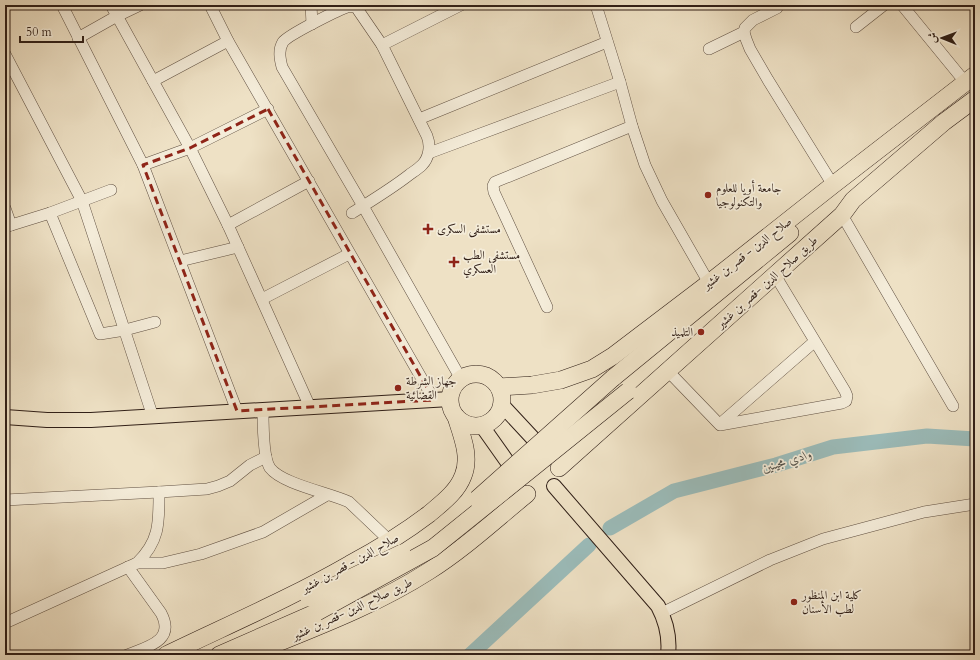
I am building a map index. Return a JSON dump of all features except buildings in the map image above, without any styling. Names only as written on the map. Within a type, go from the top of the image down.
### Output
[{"type":"highway","name":"صلاح الدين - قصر بن غشير","points":[[499,387],[549,383],[572,377],[613,356],[970,79]]},
{"type":"highway","name":"طريق صلاح الدين -قصر بن غشير","points":[[559,468],[842,215],[853,200],[944,122],[975,99]]},
{"type":"highway","points":[[219,655],[313,605],[414,548],[432,535],[488,490],[613,378],[820,209],[827,201],[833,185]]},
{"type":"highway","points":[[191,655],[313,605],[433,548],[628,391],[826,216],[853,200]]},
{"type":"highway","points":[[471,374],[482,375],[492,379],[499,387],[502,405],[500,410],[495,418],[482,426],[471,426],[460,421],[456,417],[451,407],[442,400],[461,379],[471,374]]},
{"type":"highway","name":"صلاح الدين - قصر بن غشير","points":[[166,655],[319,582],[391,542],[432,511],[451,495],[460,484],[464,475],[466,454],[456,417]]},
{"type":"highway","name":"طريق صلاح الدين -قصر بن غشير","points":[[248,655],[342,616],[416,579],[541,492]]},
{"type":"main road","points":[[5,417],[47,420],[91,420],[442,400]]},
{"type":"main road","points":[[502,405],[541,448]]},
{"type":"main road","points":[[482,426],[511,467]]},
{"type":"main road","points":[[536,447],[551,453],[555,457],[559,468],[558,478],[541,492],[522,492],[514,484],[512,478],[511,467],[516,456],[524,449],[536,447]]},
{"type":"main road","points":[[541,492],[653,599],[662,614],[668,636],[668,655]]},
{"type":"street","points":[[62,5],[143,165],[237,411]]},
{"type":"street","points":[[112,5],[190,148],[228,225],[310,407]]},
{"type":"street","points":[[78,38],[140,5]]},
{"type":"street","points":[[210,5],[228,41],[309,181],[349,254],[442,400]]},
{"type":"street","points":[[311,5],[312,24]]},
{"type":"street","points":[[382,45],[461,5]]},
{"type":"street","points":[[596,5],[645,165],[662,201],[709,283]]},
{"type":"street","points":[[856,26],[884,5]]},
{"type":"street","points":[[902,5],[970,79]]},
{"type":"street","points":[[352,213],[363,206],[398,183],[422,165],[428,153],[429,141],[382,45],[356,7],[349,6],[312,24],[284,41],[280,48],[282,67],[363,206],[461,379]]},
{"type":"street","points":[[777,8],[753,20],[745,28],[744,32],[746,39],[753,55],[833,185]]},
{"type":"street","points":[[709,49],[744,32]]},
{"type":"street","points":[[153,81],[228,41]]},
{"type":"street","points":[[419,119],[607,42]]},
{"type":"street","points":[[5,54],[82,201],[153,417]]},
{"type":"street","points":[[428,153],[620,82]]},
{"type":"street","points":[[143,165],[190,148],[268,109]]},
{"type":"street","points":[[547,307],[494,192],[493,186],[496,182],[632,126]]},
{"type":"street","points":[[228,225],[309,181]]},
{"type":"street","points":[[5,208],[8,226],[50,213],[111,190]]},
{"type":"street","points":[[50,213],[97,331],[100,334],[103,334],[154,322]]},
{"type":"street","points":[[842,215],[953,406]]},
{"type":"street","points":[[180,261],[238,247]]},
{"type":"street","points":[[262,298],[349,254]]},
{"type":"street","points":[[720,425],[842,403],[846,401],[847,396],[775,275]]},
{"type":"street","points":[[720,425],[814,342]]},
{"type":"street","points":[[668,371],[720,425]]},
{"type":"street","points":[[262,410],[266,457],[270,468],[281,477],[349,502],[391,542]]},
{"type":"street","points":[[5,500],[207,488],[218,486],[230,481],[250,465],[266,457]]},
{"type":"street","points":[[5,623],[132,565],[145,555],[153,543],[159,523],[159,492]]},
{"type":"street","points":[[132,565],[163,563],[201,554],[263,532],[327,494]]},
{"type":"street","points":[[662,614],[770,560],[823,539],[924,512],[975,504]]},
{"type":"street","points":[[127,655],[155,644],[164,634],[166,627],[162,614],[132,565]]},
{"type":"highlighted area","points":[[268,109],[434,400],[237,411],[143,165],[190,148]]},
{"type":"waterway","name":"وادي مجينين","points":[[610,528],[674,491],[776,465],[833,447],[927,436],[975,439]]},
{"type":"waterway","name":"وادي مجينين","points":[[470,655],[589,545]]},
{"type":"place","name":"جامعة أويا للعلوم والتكنولوجيا","points":[[708,195]]},
{"type":"place","name":"مستشفى السكرى","points":[[428,229]]},
{"type":"place","name":"مستشفي الطب العسكري","points":[[454,262]]},
{"type":"place","name":"التلميذ","points":[[701,332]]},
{"type":"place","name":"جهاز الشرطة القضائية","points":[[398,388]]},
{"type":"place","name":"كلية ابن المنظور لطب الأسنان","points":[[794,602]]}]
